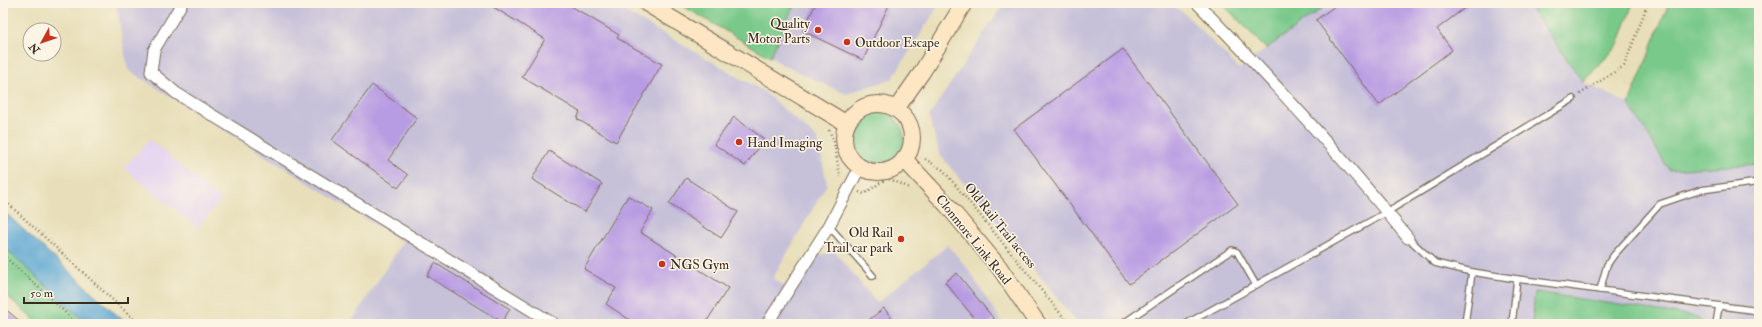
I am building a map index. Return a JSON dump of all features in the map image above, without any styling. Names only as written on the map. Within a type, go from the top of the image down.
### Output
[{"type":"main road","points":[[646,3],[847,124]]},
{"type":"main road","points":[[896,109],[922,72],[964,3]]},
{"type":"main road","points":[[874,104],[885,105],[896,109],[904,117],[910,127],[912,138],[907,154],[897,165],[889,170],[869,170],[860,166],[847,152],[844,143],[844,133],[847,124],[854,114],[863,107],[874,104]]},
{"type":"main road","name":"Clonmore Link Road","points":[[907,154],[999,267],[1038,324]]},
{"type":"street","points":[[182,3],[154,50],[151,72],[176,92],[554,324]]},
{"type":"street","points":[[1197,3],[1250,58],[1387,212],[1408,238]]},
{"type":"street","points":[[767,324],[829,226],[860,166]]},
{"type":"lane","points":[[1186,324],[1387,212],[1574,99]]},
{"type":"lane","points":[[1600,290],[1607,265],[1614,255],[1660,204],[1701,190],[1752,183]]},
{"type":"lane","points":[[829,226],[872,276]]},
{"type":"lane","points":[[1408,238],[1436,263],[1472,272],[1759,311]]},
{"type":"lane","points":[[1122,324],[1232,250],[1237,252],[1256,285]]},
{"type":"lane","points":[[1465,324],[1472,272]]},
{"type":"lane","points":[[1512,324],[1517,279]]},
{"type":"lane","points":[[1716,324],[1719,306]]},
{"type":"path","points":[[1574,99],[1624,66],[1648,3]]},
{"type":"path","name":"Old Rail Trail access","points":[[907,154],[943,170],[1069,324]]},
{"type":"path","points":[[3,199],[139,324]]},
{"type":"path","points":[[3,255],[78,324]]},
{"type":"shaded area","points":[[116,3],[610,3],[763,91],[818,139],[827,184],[773,278],[793,293],[814,257],[834,251],[877,303],[948,245],[968,269],[1003,324],[350,324],[403,242],[128,70]]},
{"type":"shaded area","points":[[795,3],[940,3],[892,79],[846,94],[783,65],[770,57]]},
{"type":"shaded area","points":[[1004,3],[1170,3],[1185,14],[1239,69],[1329,3],[1527,3],[1583,82],[1629,104],[1669,170],[1759,164],[1759,324],[1078,324],[992,216],[940,155],[929,116]]},
{"type":"shaded area","points":[[150,139],[221,200],[197,228],[124,168]]},
{"type":"green space","points":[[678,3],[795,3],[770,57]]},
{"type":"green space","points":[[1222,3],[1329,3],[1266,49]]},
{"type":"green space","points":[[1527,3],[1633,3],[1618,45],[1583,82]]},
{"type":"green space","points":[[1669,3],[1759,3],[1759,164],[1669,170],[1629,104]]},
{"type":"green space","points":[[878,112],[888,114],[896,120],[902,128],[904,138],[902,148],[896,156],[888,162],[878,164],[868,162],[860,156],[854,148],[852,138],[854,128],[860,120],[868,114]]},
{"type":"green space","points":[[3,246],[87,324],[38,324],[3,292]]},
{"type":"green space","points":[[1535,292],[1698,317],[1702,324],[1532,324]]},
{"type":"water","points":[[3,211],[127,324],[87,324],[3,246]]},
{"type":"building","points":[[487,3],[566,3],[619,35],[617,38],[662,64],[616,142],[577,119],[580,112],[522,77],[545,39]]},
{"type":"building","points":[[816,3],[890,3],[863,60],[803,31]]},
{"type":"building","points":[[1339,3],[1471,3],[1437,29],[1452,50],[1379,105],[1316,20]]},
{"type":"building","points":[[1123,49],[1238,204],[1129,284],[1014,129]]},
{"type":"building","points":[[372,85],[417,118],[388,160],[408,175],[398,188],[332,140]]},
{"type":"building","name":"Hand Imaging","points":[[734,117],[764,139],[745,166],[714,144]]},
{"type":"building","points":[[549,151],[602,184],[585,212],[532,179]]},
{"type":"building","points":[[686,178],[738,212],[721,238],[669,204]]},
{"type":"building","points":[[628,196],[653,210],[640,232],[728,288],[705,324],[636,324],[606,304],[616,288],[584,269]]},
{"type":"building","points":[[435,263],[510,309],[502,322],[427,276]]},
{"type":"building","points":[[957,273],[994,319],[988,324],[979,324],[945,282]]},
{"type":"building","points":[[3,307],[23,324],[3,324]]},
{"type":"building","points":[[884,308],[896,324],[864,324]]},
{"type":"place","name":"Quality Motor Parts","points":[[818,30]]},
{"type":"place","name":"Outdoor Escape","points":[[847,42]]},
{"type":"place","name":"Hand Imaging","points":[[739,142]]},
{"type":"place","name":"Old Rail Trail car park","points":[[901,239]]},
{"type":"place","name":"NGS Gym","points":[[662,264]]}]
